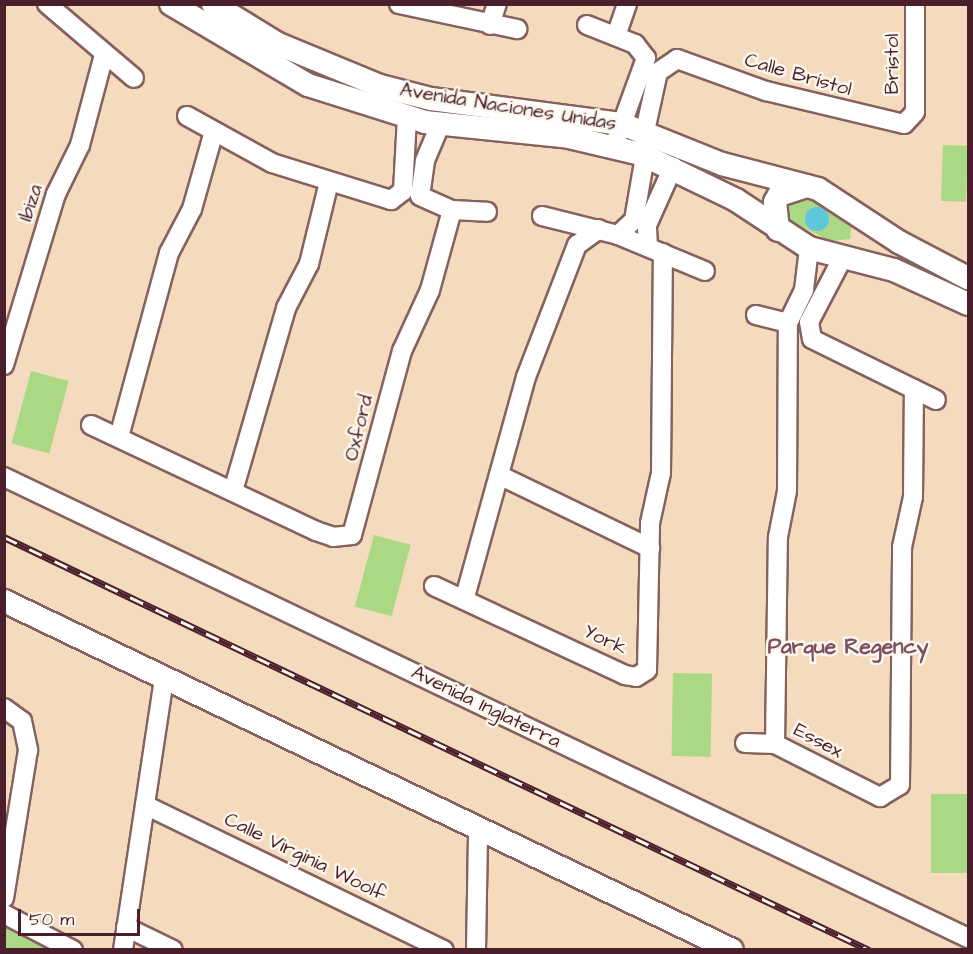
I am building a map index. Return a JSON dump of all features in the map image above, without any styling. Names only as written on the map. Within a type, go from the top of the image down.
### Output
[{"type":"street","points":[[47,4],[104,55],[134,78]]},
{"type":"street","name":"Avenida Naciones Unidas","points":[[171,4],[308,85],[407,118],[440,125],[614,146],[645,156],[673,167],[736,200],[778,230],[809,248],[847,260],[894,270],[969,304]]},
{"type":"street","name":"Avenida Naciones Unidas","points":[[213,4],[278,44],[380,86],[431,99],[622,124],[645,131],[722,164],[807,186],[969,278]]},
{"type":"street","points":[[399,4],[517,28]]},
{"type":"street","points":[[490,24],[497,4]]},
{"type":"street","points":[[616,36],[627,4]]},
{"type":"street","name":"Bristol","points":[[909,121],[915,112],[915,4]]},
{"type":"street","points":[[587,25],[635,44],[646,66],[614,146]]},
{"type":"street","name":"Ibiza","points":[[4,365],[56,194],[80,145],[104,55]]},
{"type":"street","name":"Calle Brístol","points":[[645,131],[658,72],[677,59],[766,92],[896,125],[909,121]]},
{"type":"street","points":[[187,116],[213,135],[329,182],[379,199],[400,197],[407,118]]},
{"type":"street","points":[[440,125],[418,188],[427,202],[452,210],[487,212]]},
{"type":"street","points":[[119,437],[169,253],[192,209],[213,135]]},
{"type":"street","points":[[618,235],[633,220],[645,156]]},
{"type":"street","name":"York","points":[[435,586],[465,597],[636,677],[647,670],[650,548],[661,474],[655,250],[647,225],[673,167]]},
{"type":"street","points":[[233,491],[286,308],[309,264],[329,182]]},
{"type":"street","points":[[778,230],[775,202],[779,195],[807,186]]},
{"type":"street","name":"Oxford","points":[[91,425],[325,534],[352,535],[402,351],[430,290],[452,210]]},
{"type":"street","points":[[542,216],[618,235],[705,271]]},
{"type":"street","points":[[871,222],[868,247],[847,260],[809,322],[809,334],[936,400]]},
{"type":"street","points":[[465,597],[526,377],[577,244],[599,229]]},
{"type":"street","name":"Essex","points":[[809,248],[804,290],[788,323],[787,491],[778,537],[775,744],[880,797],[896,791],[903,780],[902,547],[913,497],[914,389]]},
{"type":"street","points":[[756,315],[788,323]]},
{"type":"street","points":[[500,475],[650,548]]},
{"type":"street","name":"Avenida Inglaterra","points":[[4,477],[969,938]]},
{"type":"street","points":[[4,601],[478,832],[732,950]]},
{"type":"street","points":[[123,950],[164,679]]},
{"type":"street","points":[[4,708],[22,721],[28,750],[4,898]]},
{"type":"street","points":[[745,743],[775,744]]},
{"type":"street","name":"Calle Virginia Woolf","points":[[145,805],[444,950]]},
{"type":"street","points":[[476,950],[478,832]]},
{"type":"street","points":[[4,914],[73,950]]},
{"type":"street","points":[[126,927],[173,950]]},
{"type":"green space","points":[[943,145],[968,146],[966,202],[941,201]]},
{"type":"green space","points":[[806,194],[852,222],[850,239],[830,241],[783,217],[781,200]]},
{"type":"green space","points":[[31,371],[69,381],[49,454],[12,443]]},
{"type":"green space","points":[[374,535],[411,545],[392,616],[355,606]]},
{"type":"green space","points":[[673,673],[712,674],[711,757],[672,756]]},
{"type":"green space","points":[[931,794],[968,794],[968,873],[931,873]]},
{"type":"green space","points":[[4,924],[46,948],[50,949],[5,949]]},
{"type":"water","points":[[817,207],[825,211],[829,219],[825,227],[817,231],[809,227],[805,219],[809,211]]},
{"type":"railway","points":[[4,537],[869,950]]},
{"type":"district","name":"Parque Regency","points":[[848,647]]}]
